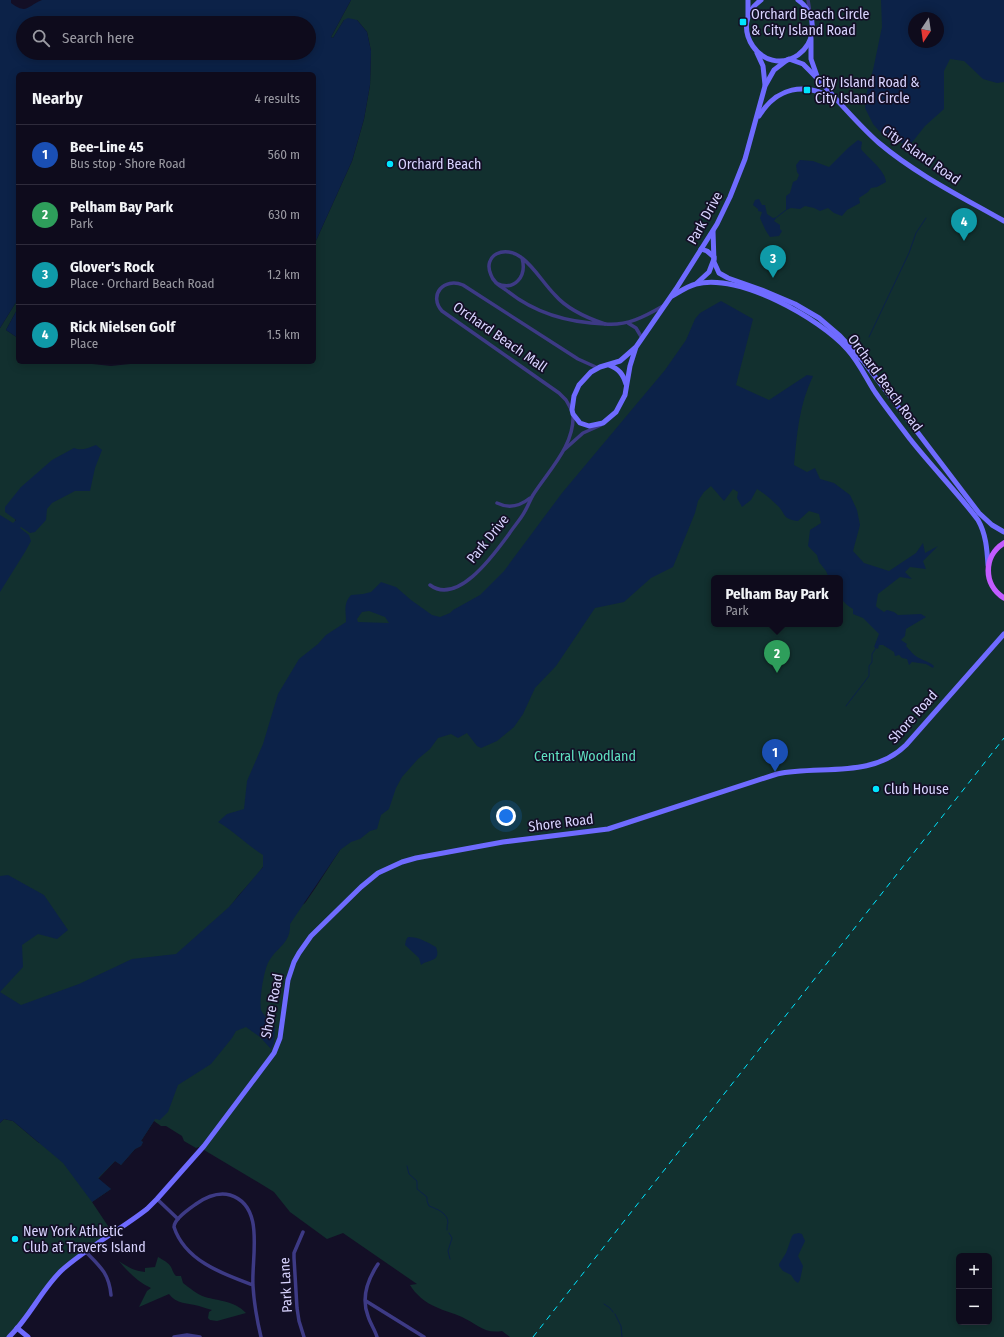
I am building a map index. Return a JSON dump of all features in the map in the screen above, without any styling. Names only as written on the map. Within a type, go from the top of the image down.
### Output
[{"type":"main road","points":[[747,20],[748,0]]},
{"type":"main road","points":[[747,20],[752,9],[761,0]]},
{"type":"main road","points":[[798,0],[807,9],[811,18]]},
{"type":"main road","name":"City Island Road","points":[[811,18],[813,28],[811,38],[811,59],[819,79]]},
{"type":"main road","name":"Park Drive","points":[[747,20],[746,28],[748,37],[763,66],[765,86]]},
{"type":"main road","name":"Park Drive","points":[[572,412],[573,398],[579,385],[589,374],[598,368],[623,359],[636,346],[671,297],[702,249],[727,204],[739,176],[757,120],[765,86],[774,70],[802,52],[811,38]]},
{"type":"main road","name":"City Island Road","points":[[756,50],[761,55],[770,59],[788,60],[803,64],[819,79],[835,99],[866,130],[896,156],[939,185],[1004,221]]},
{"type":"main road","points":[[757,120],[770,102],[779,95],[790,90],[798,88],[810,89],[822,92],[835,99]]},
{"type":"main road","name":"Orchard Beach Road","points":[[713,230],[714,258],[718,272],[723,276],[768,292],[795,304],[819,318],[840,336],[859,356],[979,513],[992,525],[1004,532]]},
{"type":"main road","points":[[696,284],[708,272],[714,258],[709,252],[702,249]]},
{"type":"main road","points":[[680,283],[689,286]]},
{"type":"main road","name":"Orchard Beach Road","points":[[671,297],[689,286],[696,284],[713,283],[734,285],[768,296],[807,316],[843,344],[860,365],[876,394],[917,447],[978,520],[986,539],[988,566]]},
{"type":"main road","name":"Park Drive","points":[[603,423],[619,408],[623,400],[636,346]]},
{"type":"main road","points":[[609,365],[622,373],[626,388]]},
{"type":"main road","points":[[572,412],[580,423],[587,426],[603,423]]},
{"type":"main road","points":[[1004,543],[994,552],[988,566],[990,582],[1004,601]]},
{"type":"main road","points":[[997,593],[1004,598]]},
{"type":"main road","name":"Shore Road","points":[[157,1199],[198,1152],[274,1053],[280,1038],[288,980],[294,962],[303,946],[311,936],[361,887],[378,873],[402,862],[416,858],[503,842],[608,829],[777,774],[806,770],[842,770],[875,764],[896,754],[906,745],[1004,634]]},
{"type":"main road","points":[[8,1337],[18,1328],[56,1278],[68,1266],[141,1214],[157,1199]]},
{"type":"main road","points":[[18,1328],[28,1337]]},
{"type":"street","points":[[802,4],[805,5],[808,1]]},
{"type":"street","points":[[808,1],[811,18]]},
{"type":"street","points":[[605,324],[580,314],[564,304],[532,267],[514,252],[500,252],[495,255],[490,262],[489,270],[492,278],[516,298],[546,313],[571,321],[589,324],[605,324],[628,323],[644,317],[665,305]]},
{"type":"street","points":[[496,282],[508,286],[519,279],[523,269],[522,258]]},
{"type":"street","name":"Orchard Beach Mall","points":[[572,412],[566,400],[559,393],[442,311],[437,300],[439,290],[450,282],[461,284],[578,359],[598,368]]},
{"type":"street","points":[[628,323],[636,328],[642,338]]},
{"type":"street","name":"Park Drive","points":[[497,503],[514,506],[526,502],[532,496],[563,451],[572,432],[572,412]]},
{"type":"street","name":"Park Drive","points":[[563,451],[583,433],[603,423]]},
{"type":"street","name":"Park Drive","points":[[430,586],[439,590],[448,590],[467,580],[479,571],[494,554],[525,512],[532,496]]},
{"type":"street","points":[[253,1285],[214,1269],[197,1259],[185,1247],[174,1230],[174,1223],[196,1203],[215,1194],[230,1195],[238,1198],[244,1204],[254,1220],[253,1285],[255,1308],[261,1337]]},
{"type":"street","points":[[157,1199],[178,1219]]},
{"type":"street","name":"Park Lane","points":[[303,1232],[294,1253],[294,1258],[299,1321],[304,1337]]},
{"type":"street","points":[[86,1252],[108,1278],[111,1295]]},
{"type":"street","points":[[377,1337],[367,1315],[366,1289],[369,1279],[378,1264]]},
{"type":"street","points":[[366,1301],[424,1337]]},
{"type":"street","points":[[174,1337],[187,1335],[200,1337]]},
{"type":"green space","name":"Central Woodland","points":[[351,0],[900,0],[908,24],[908,48],[944,48],[944,39],[1004,14],[1004,1337],[510,1337],[502,1331],[496,1332],[485,1330],[462,1317],[428,1303],[418,1295],[410,1285],[417,1284],[343,1233],[327,1239],[290,1212],[274,1192],[199,1147],[196,1148],[184,1141],[182,1136],[166,1126],[161,1126],[154,1121],[141,1141],[143,1142],[141,1146],[135,1149],[121,1165],[115,1161],[98,1179],[111,1189],[92,1202],[112,1232],[70,1263],[8,1337],[0,1337],[0,1123],[4,1119],[13,1121],[39,1143],[247,1002],[282,920],[305,903],[316,887],[565,500],[281,841],[258,874],[238,896],[206,939],[180,956],[0,1031],[0,586],[17,535],[16,514],[15,525],[0,526],[0,328],[16,302],[16,312],[6,330],[16,337],[16,364],[92,364],[111,366],[130,364],[316,364],[316,241],[352,161],[364,119],[370,85],[371,51],[367,32],[357,20],[344,20],[333,38],[331,37]]},
{"type":"green space","points":[[158,1257],[171,1267],[176,1276],[181,1276],[183,1283],[196,1293],[237,1306],[246,1313],[217,1321],[210,1320],[208,1318],[209,1312],[212,1310],[182,1303],[175,1300],[169,1294],[139,1307],[147,1291],[151,1288],[142,1283],[119,1261],[138,1271],[145,1272],[145,1268],[155,1267]]},
{"type":"water","points":[[0,0],[11,0],[11,3],[16,7],[24,9],[42,0],[351,0],[331,37],[333,38],[344,20],[348,18],[357,20],[367,32],[371,51],[370,85],[364,119],[352,161],[316,241],[316,72],[16,72],[16,302],[0,328]]},
{"type":"water","points":[[881,0],[1004,0],[1004,82],[997,83],[983,79],[964,61],[950,59],[944,71],[944,109],[925,126],[910,145],[902,143],[880,132],[873,124],[865,108],[866,95],[882,27]]},
{"type":"water","points":[[858,140],[862,142],[861,149],[883,173],[886,182],[877,187],[871,188],[859,198],[860,203],[847,210],[842,216],[834,213],[828,208],[820,211],[805,206],[800,209],[791,208],[786,210],[786,196],[790,193],[793,182],[797,180],[799,175],[796,165],[800,160],[813,161],[829,167]]},
{"type":"water","points":[[759,199],[762,205],[765,205],[767,214],[773,218],[777,217],[774,221],[780,225],[780,229],[782,231],[779,236],[770,237],[765,230],[760,218],[762,212],[758,211],[758,209],[753,205],[755,200]]},
{"type":"water","points":[[721,301],[753,319],[736,385],[769,400],[807,375],[813,376],[808,387],[802,409],[794,465],[807,472],[815,468],[820,479],[834,483],[850,495],[857,510],[860,525],[853,551],[864,563],[889,571],[916,553],[923,543],[925,553],[938,546],[923,561],[926,569],[910,567],[905,572],[912,579],[900,577],[878,594],[876,606],[884,612],[887,610],[898,615],[921,614],[926,617],[906,629],[905,636],[901,640],[907,644],[906,646],[913,654],[932,664],[934,666],[933,668],[926,664],[912,662],[909,665],[907,659],[902,658],[899,655],[895,656],[894,652],[883,645],[879,645],[878,649],[874,647],[879,634],[863,618],[853,614],[853,609],[843,600],[843,575],[828,575],[819,562],[817,555],[808,546],[810,530],[821,523],[819,514],[809,511],[798,521],[789,519],[773,501],[757,489],[751,500],[742,507],[737,498],[738,492],[733,489],[724,501],[711,486],[704,492],[698,501],[695,513],[673,567],[651,578],[624,602],[595,608],[556,666],[535,688],[523,714],[514,727],[497,741],[481,748],[477,746],[467,733],[458,738],[451,734],[438,738],[430,749],[418,759],[402,777],[396,788],[389,809],[381,815],[377,829],[370,831],[360,839],[351,842],[340,850],[290,924],[290,930],[286,940],[272,956],[267,965],[262,985],[261,1010],[275,1027],[274,1043],[271,1049],[260,1037],[246,1027],[236,1031],[211,1064],[178,1085],[168,1112],[160,1120],[155,1119],[141,1141],[143,1142],[141,1146],[135,1149],[121,1165],[115,1161],[98,1178],[111,1189],[92,1202],[63,1163],[13,1121],[4,1119],[0,1123],[0,992],[21,1005],[79,984],[132,959],[176,954],[229,907],[263,867],[263,855],[218,822],[227,814],[244,809],[247,781],[263,744],[278,694],[299,659],[318,644],[326,635],[346,622],[346,605],[348,598],[351,595],[371,592],[381,582],[396,587],[432,615],[440,617],[450,613],[480,595],[504,571],[562,493],[665,370],[686,340],[695,319],[700,313]],"holes":[[[369,611],[385,617],[389,623],[358,622],[357,619],[362,612]]]},
{"type":"water","points":[[16,312],[16,337],[6,330]]},
{"type":"water","points":[[96,445],[102,450],[95,468],[90,491],[75,491],[52,503],[47,509],[46,520],[35,532],[30,533],[21,527],[20,528],[29,535],[31,541],[0,592],[0,515],[13,523],[16,520],[5,512],[5,507],[21,487],[52,460],[74,448],[82,449]]},
{"type":"water","points":[[8,875],[44,895],[68,930],[57,939],[38,934],[22,945],[23,967],[0,992],[0,876]]},
{"type":"water","points":[[408,937],[419,939],[436,947],[437,956],[433,960],[421,965],[419,958],[405,945]]},
{"type":"water","points":[[799,1233],[802,1234],[805,1241],[798,1256],[803,1266],[798,1283],[791,1275],[783,1271],[779,1264],[786,1253],[792,1236]]},
{"type":"waterway","points":[[777,217],[786,210]]},
{"type":"waterway","points":[[869,337],[909,253],[916,233],[926,218]]},
{"type":"waterway","points":[[846,706],[869,676],[869,666],[872,662],[872,654],[876,648]]},
{"type":"waterway","points":[[407,1166],[409,1174],[417,1181],[417,1189],[427,1197],[429,1206],[442,1212],[448,1220],[447,1230]]},
{"type":"waterway","points":[[449,1233],[452,1238],[448,1251],[450,1259]]},
{"type":"waterway","points":[[604,1304],[613,1312]]},
{"type":"waterway","points":[[615,1314],[621,1326],[622,1337]]},
{"type":"railway","points":[[533,1337],[1004,738]]},
{"type":"place","name":"Orchard Beach Circle & City Island Road","points":[[743,22]]},
{"type":"place","name":"City Island Road & City Island Circle","points":[[807,90]]},
{"type":"place","name":"Orchard Beach","points":[[390,164]]},
{"type":"place","name":"Rick Nielsen Golf","points":[[964,241]]},
{"type":"place","name":"Glover's Rock","points":[[773,278]]},
{"type":"place","name":"Pelham Bay Park","points":[[777,673]]},
{"type":"place","name":"Bee-Line 45","points":[[775,772]]},
{"type":"place","name":"Club House","points":[[876,789]]},
{"type":"place","name":"New York Athletic Club at Travers Island","points":[[15,1239]]}]
